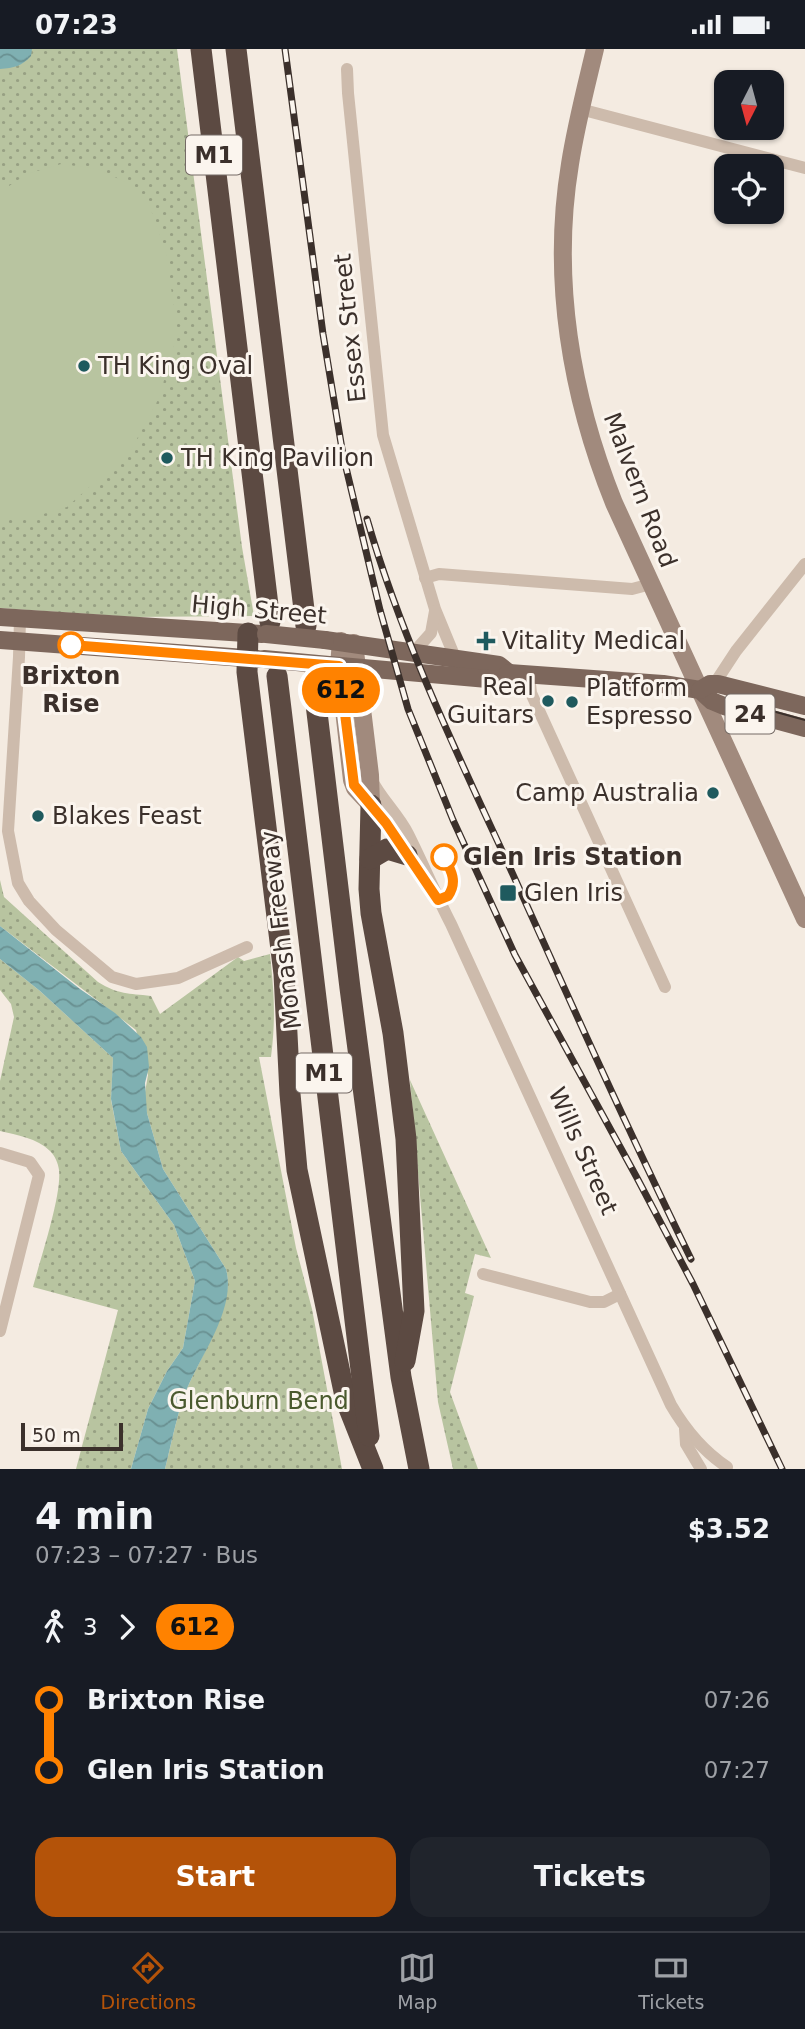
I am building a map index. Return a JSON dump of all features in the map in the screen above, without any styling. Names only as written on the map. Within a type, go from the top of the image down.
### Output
[{"type":"highway","name":"M1","points":[[201,49],[257,629]]},
{"type":"highway","name":"M1","points":[[236,49],[306,626]]},
{"type":"highway","points":[[257,629],[251,658],[284,974],[297,1170],[346,1401],[374,1469]]},
{"type":"highway","name":"M1","points":[[327,670],[350,988],[401,1377],[419,1469]]},
{"type":"highway","name":"Monash Freeway","points":[[277,676],[374,1469]]},
{"type":"highway","points":[[371,805],[371,913],[401,1091],[410,1190],[414,1311],[401,1377]]},
{"type":"highway","points":[[370,859],[387,849],[407,856]]},
{"type":"main road","name":"Malvern Road","points":[[595,49],[570,165],[564,224],[564,289],[570,352],[580,398],[596,456],[614,503],[651,585],[708,686],[805,919]]},
{"type":"main road","name":"High Street","points":[[0,617],[257,629],[499,665],[509,673],[708,686],[805,706]]},
{"type":"main road","name":"High Street","points":[[0,641],[251,658],[327,670],[358,667],[499,680],[509,673]]},
{"type":"main road","name":"Wills Street","points":[[340,641],[358,667],[371,805]]},
{"type":"main road","name":"Wills Street","points":[[340,641],[327,670],[352,780],[355,788],[371,805]]},
{"type":"main road","name":"High Street","points":[[708,686],[712,701],[805,728]]},
{"type":"street","name":"Essex Street","points":[[347,69],[383,435],[435,610],[456,660]]},
{"type":"street","points":[[580,109],[805,169]]},
{"type":"street","points":[[708,686],[805,564]]},
{"type":"street","points":[[425,578],[439,575],[632,589],[651,585]]},
{"type":"street","points":[[414,652],[431,633],[435,610]]},
{"type":"street","points":[[20,618],[8,831],[18,883],[29,901],[56,930],[112,977],[136,984],[178,978],[247,947]]},
{"type":"street","points":[[529,675],[531,693],[666,987]]},
{"type":"street","name":"Wills Street","points":[[370,775],[408,834],[456,934],[671,1405],[685,1429],[697,1437],[712,1457],[727,1468]]},
{"type":"street","name":"Wills Street","points":[[371,805],[435,895]]},
{"type":"street","points":[[0,1153],[30,1162],[38,1171],[38,1183],[0,1331]]},
{"type":"street","points":[[483,1274],[590,1302],[604,1302],[620,1294]]},
{"type":"street","name":"Wills Street","points":[[685,1429],[686,1444],[701,1469]]},
{"type":"green space","points":[[0,49],[177,49],[242,547],[254,616],[132,617],[0,608]]},
{"type":"green space","name":"TH King Oval","points":[[61,164],[98,169],[125,182],[149,204],[167,256],[177,334],[159,398],[131,450],[67,507],[33,517],[0,517],[0,192],[27,174]]},
{"type":"green space","name":"Glenburn Bend","points":[[0,880],[4,897],[98,982],[118,991],[151,996],[160,1014],[238,957],[244,961],[270,954],[274,1005],[273,1043],[271,1057],[259,1057],[296,1248],[312,1309],[342,1469],[165,1469],[184,1396],[221,1317],[228,1284],[226,1269],[163,1169],[144,1098],[148,1075],[136,1030],[0,926]]},
{"type":"green space","points":[[0,959],[40,991],[113,1058],[111,1100],[121,1151],[174,1225],[195,1281],[183,1348],[167,1371],[148,1409],[131,1469],[76,1469],[118,1310],[33,1287],[54,1211],[59,1170],[55,1157],[39,1143],[0,1131],[0,1081],[14,1017],[11,1004],[0,990]]},
{"type":"green space","points":[[410,1080],[491,1258],[475,1254],[465,1293],[474,1296],[450,1392],[478,1469],[453,1469],[438,1402]]},
{"type":"water","points":[[0,49],[32,49],[31,56],[21,64],[0,69]]},
{"type":"water","points":[[0,926],[115,1013],[141,1037],[147,1047],[149,1067],[145,1083],[147,1113],[163,1169],[226,1269],[226,1301],[214,1334],[184,1396],[165,1469],[131,1469],[148,1409],[167,1371],[183,1348],[195,1281],[174,1225],[121,1151],[111,1099],[113,1058],[40,991],[0,959]]},
{"type":"tram line","points":[[736,701],[805,720]]},
{"type":"railway","points":[[285,49],[323,334],[343,455],[380,610],[408,709],[453,820],[515,955],[693,1284],[782,1469]]},
{"type":"railway","points":[[367,519],[397,608],[432,696],[644,1162],[691,1259]]},
{"type":"bus line","name":"612","points":[[71,645],[339,666],[355,788],[386,823],[438,900],[448,896],[454,886],[453,874],[444,857]]},
{"type":"place","name":"TH King Oval","points":[[84,366]]},
{"type":"place","name":"TH King Pavilion","points":[[167,458]]},
{"type":"place","name":"Vitality Medical","points":[[486,641]]},
{"type":"place","name":"Brixton Rise","points":[[71,645]]},
{"type":"place","name":"Real Guitars","points":[[548,701]]},
{"type":"place","name":"Platform Espresso","points":[[572,702]]},
{"type":"place","name":"Camp Australia","points":[[713,793]]},
{"type":"place","name":"Blakes Feast","points":[[38,816]]},
{"type":"place","name":"Glen Iris Station","points":[[444,857]]},
{"type":"place","name":"Glen Iris","points":[[508,893]]}]
